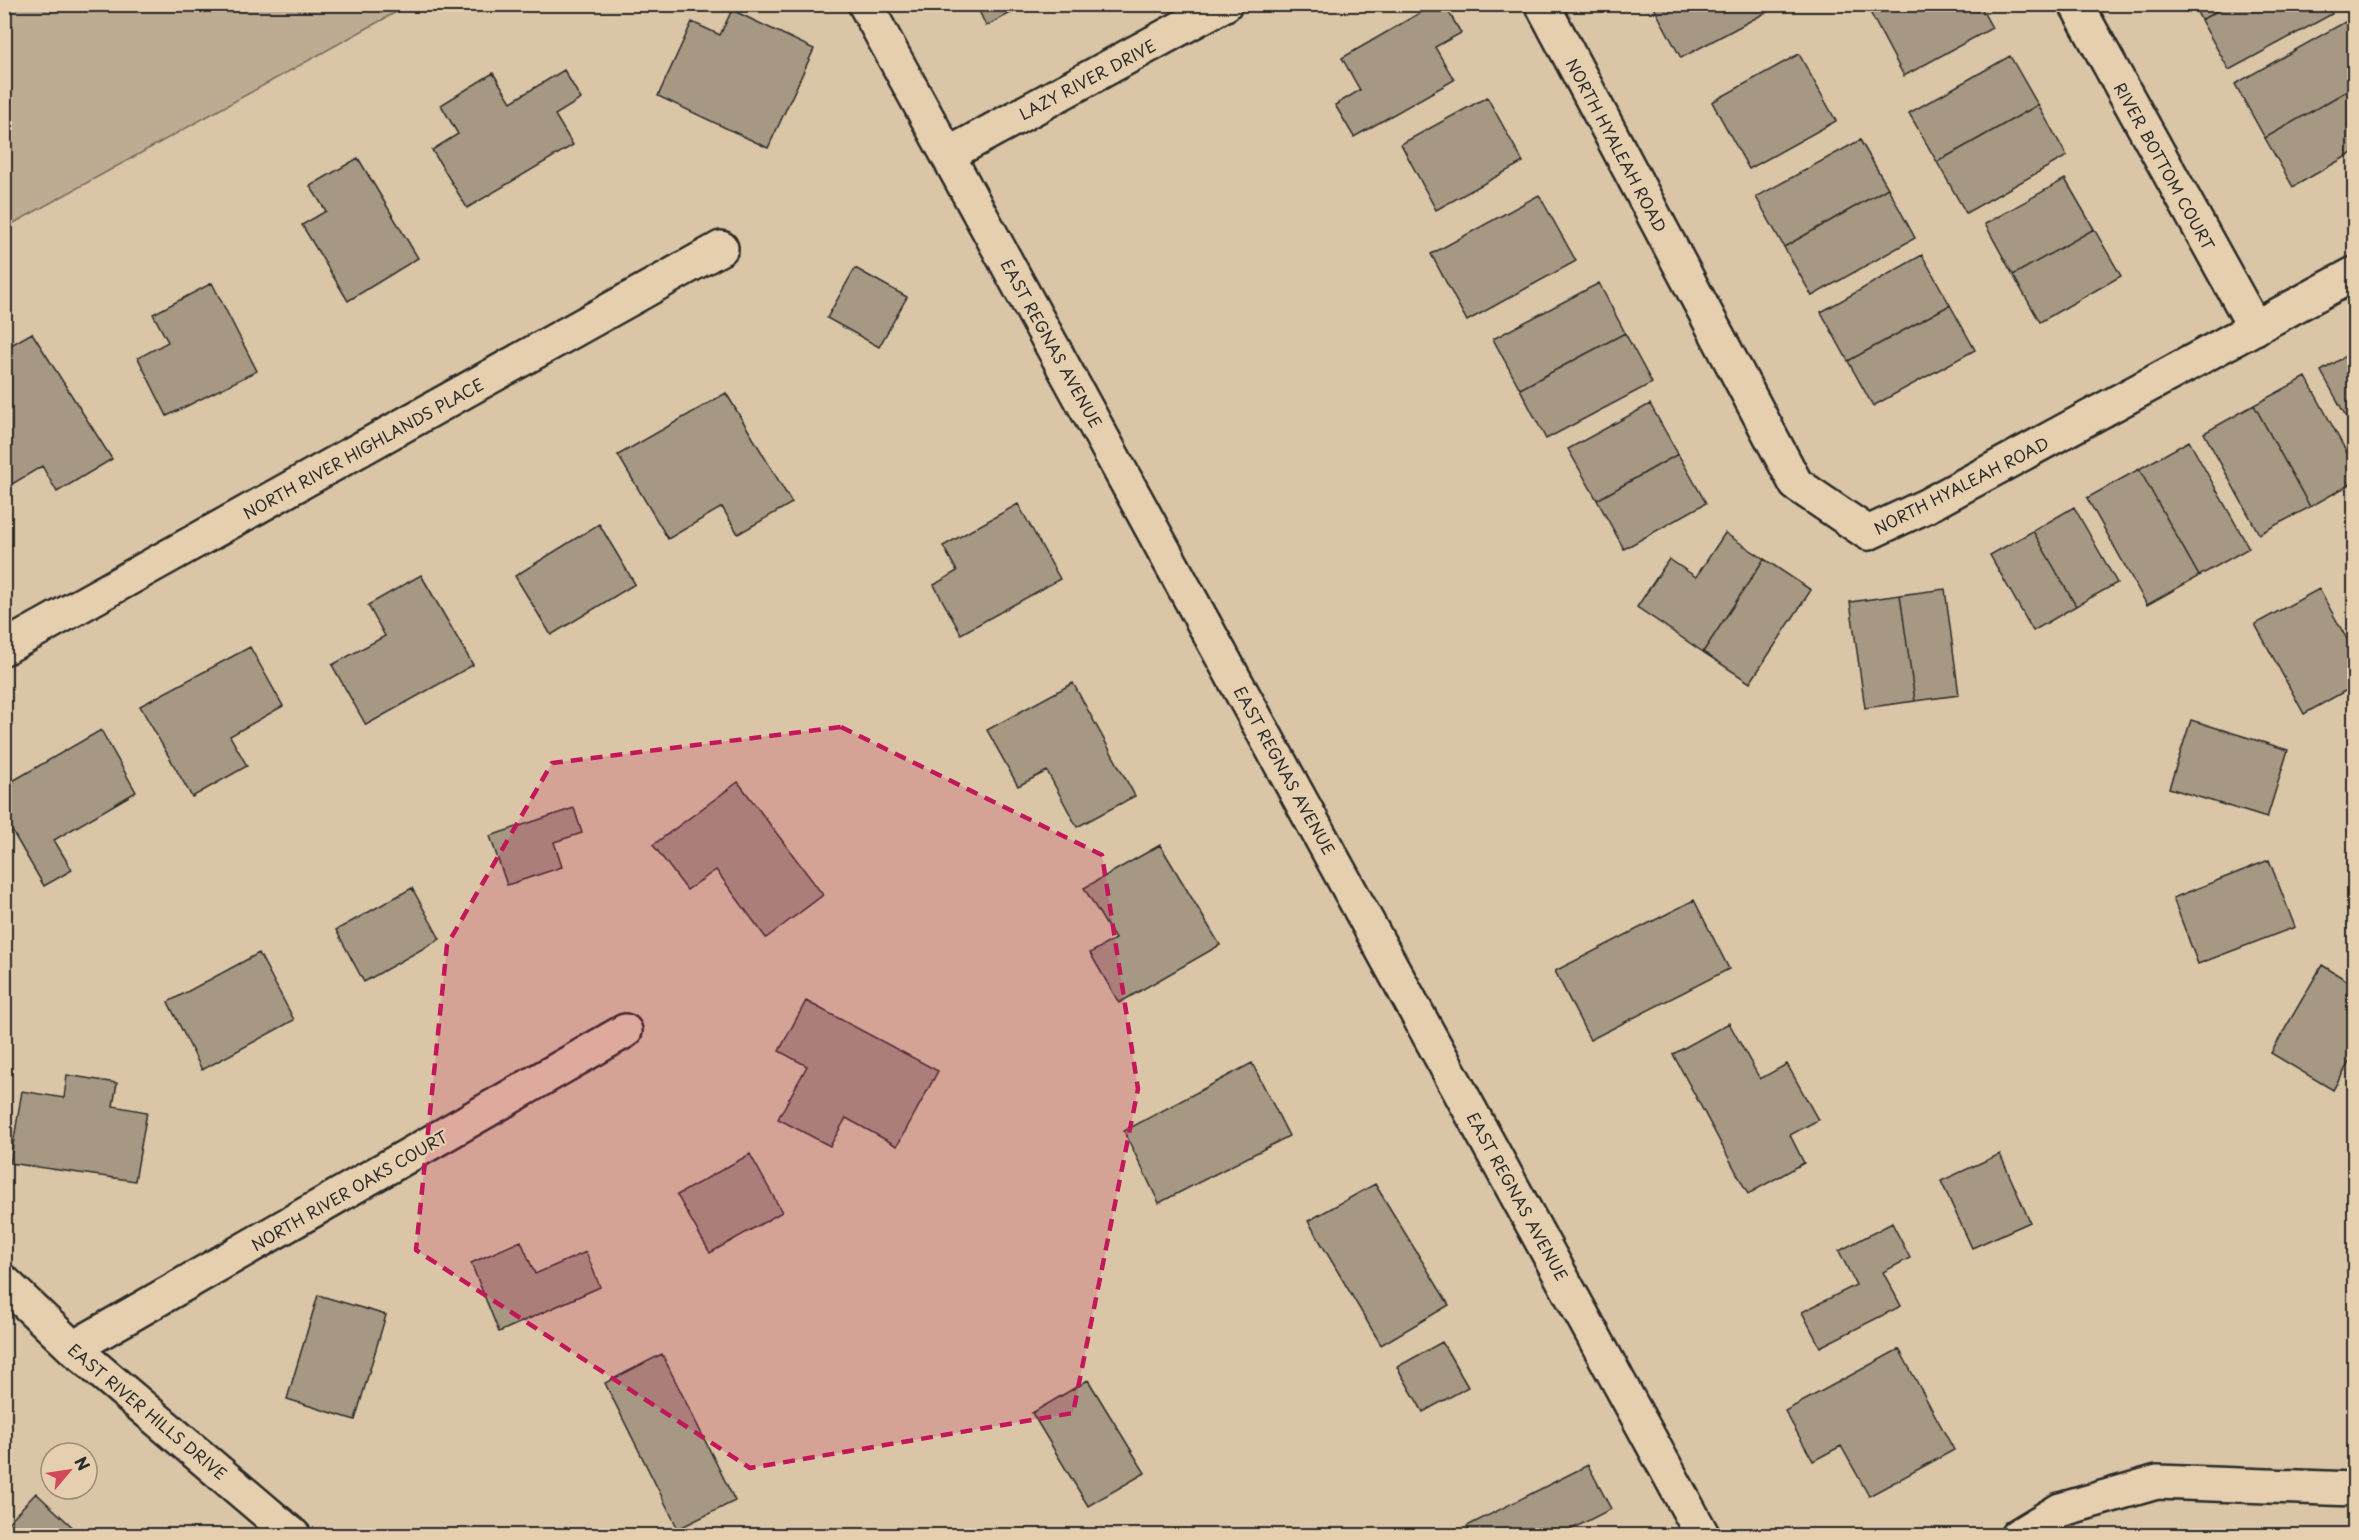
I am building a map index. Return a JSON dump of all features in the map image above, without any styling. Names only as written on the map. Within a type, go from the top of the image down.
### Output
[{"type":"street","name":"EAST REGNAS AVENUE","points":[[865,4],[1703,1536]]},
{"type":"street","name":"LAZY RIVER DRIVE","points":[[949,154],[1225,4]]},
{"type":"street","name":"NORTH HYALEAH ROAD","points":[[1542,4],[1796,484],[1868,533],[1926,506],[2355,274]]},
{"type":"street","name":"RIVER BOTTOM COURT","points":[[2076,4],[2254,328]]},
{"type":"street","name":"NORTH RIVER HIGHLANDS PLACE","points":[[4,648],[721,249]]},
{"type":"street","name":"NORTH RIVER OAKS COURT","points":[[73,1348],[625,1031]]},
{"type":"street","name":"EAST RIVER HILLS DRIVE","points":[[4,1282],[73,1348],[294,1536]]},
{"type":"street","points":[[2016,1536],[2060,1510],[2157,1482],[2355,1489]]},
{"type":"highlighted area","points":[[841,727],[1102,855],[1138,1089],[1073,1413],[750,1468],[416,1250],[447,945],[552,763]]},
{"type":"shaded area","points":[[5,4],[409,4],[409,5],[5,228]]},
{"type":"building","points":[[976,4],[1028,4],[986,26]]},
{"type":"building","points":[[1435,4],[1444,4],[1461,33],[1435,47],[1454,80],[1354,137],[1335,105],[1360,90],[1342,58]]},
{"type":"building","points":[[1656,4],[1780,5],[1681,58],[1653,6]]},
{"type":"building","points":[[1884,4],[1979,4],[1992,28],[1904,76],[1870,12]]},
{"type":"building","points":[[2193,4],[2230,4],[2201,20]]},
{"type":"building","points":[[2230,4],[2326,4],[2332,14],[2229,70],[2201,20]]},
{"type":"building","points":[[732,10],[814,49],[768,148],[658,96],[692,22],[720,35]]},
{"type":"building","points":[[2352,18],[2354,23],[2354,87],[2265,138],[2235,84]]},
{"type":"building","points":[[1799,54],[1836,121],[1749,169],[1712,102]]},
{"type":"building","points":[[2010,56],[2038,105],[1937,162],[1909,113]]},
{"type":"building","points":[[564,70],[581,99],[555,115],[573,145],[467,208],[432,150],[458,134],[441,105],[493,73],[511,102]]},
{"type":"building","points":[[2354,87],[2354,152],[2293,187],[2265,138]]},
{"type":"building","points":[[1487,97],[1523,162],[1436,210],[1401,144]]},
{"type":"building","points":[[2038,105],[2067,156],[1966,213],[1937,162]]},
{"type":"building","points":[[1860,140],[1888,188],[1784,247],[1756,197]]},
{"type":"building","points":[[358,158],[418,258],[348,301],[302,225],[326,211],[310,186]]},
{"type":"building","points":[[2065,179],[2094,229],[2013,275],[1985,224]]},
{"type":"building","points":[[1888,188],[1915,238],[1812,296],[1784,247]]},
{"type":"building","points":[[1539,195],[1576,261],[1467,321],[1431,254]]},
{"type":"building","points":[[2094,229],[2121,276],[2040,322],[2013,275]]},
{"type":"building","points":[[1922,255],[1950,305],[1848,361],[1821,312]]},
{"type":"building","points":[[855,268],[907,297],[879,347],[827,318]]},
{"type":"building","points":[[212,283],[257,371],[167,416],[138,358],[168,342],[153,314]]},
{"type":"building","points":[[1599,283],[1625,333],[1520,389],[1493,339]]},
{"type":"building","points":[[1950,305],[1975,350],[1873,406],[1848,361]]},
{"type":"building","points":[[32,333],[112,459],[57,492],[42,466],[4,489],[4,349]]},
{"type":"building","points":[[1625,333],[1652,383],[1546,439],[1520,389]]},
{"type":"building","points":[[2354,351],[2354,431],[2321,371]]},
{"type":"building","points":[[2306,377],[2354,466],[2354,482],[2310,507],[2254,405]]},
{"type":"building","points":[[726,393],[792,503],[738,534],[722,507],[668,539],[618,455]]},
{"type":"building","points":[[1650,404],[1678,454],[1597,500],[1568,449]]},
{"type":"building","points":[[2254,405],[2310,507],[2259,534],[2204,433]]},
{"type":"building","points":[[2189,441],[2249,548],[2199,576],[2139,469]]},
{"type":"building","points":[[1678,454],[1706,503],[1624,549],[1597,500]]},
{"type":"building","points":[[2139,469],[2199,576],[2147,605],[2087,498]]},
{"type":"building","points":[[1018,504],[1060,579],[961,634],[934,585],[957,571],[943,546]]},
{"type":"building","points":[[2074,507],[2117,583],[2076,606],[2033,531]]},
{"type":"building","points":[[599,524],[635,584],[551,635],[515,576]]},
{"type":"building","points":[[2033,531],[2076,606],[2033,631],[1990,555]]},
{"type":"building","points":[[1725,533],[1764,559],[1703,652],[1637,607],[1669,559],[1696,577]]},
{"type":"building","points":[[1764,559],[1811,590],[1750,683],[1703,652]]},
{"type":"building","points":[[421,575],[473,665],[366,725],[332,665],[385,636],[368,605]]},
{"type":"building","points":[[1945,589],[1959,695],[1915,701],[1900,595]]},
{"type":"building","points":[[2319,589],[2354,652],[2354,686],[2304,714],[2255,624]]},
{"type":"building","points":[[1900,595],[1915,701],[1865,708],[1850,602]]},
{"type":"building","points":[[250,647],[283,706],[230,736],[247,766],[192,797],[140,706]]},
{"type":"building","points":[[1073,683],[1135,796],[1077,827],[1047,771],[1018,786],[987,730]]},
{"type":"building","points":[[2191,720],[2288,750],[2267,818],[2169,788]]},
{"type":"building","points":[[101,730],[136,792],[54,840],[72,870],[44,886],[4,817],[4,786]]},
{"type":"building","points":[[738,782],[823,895],[766,938],[716,870],[687,890],[653,845]]},
{"type":"building","points":[[574,808],[582,833],[554,842],[562,867],[507,885],[490,836]]},
{"type":"building","points":[[1160,845],[1220,945],[1119,1003],[1090,953],[1115,939],[1084,888]]},
{"type":"building","points":[[2269,860],[2295,927],[2198,964],[2173,898]]},
{"type":"building","points":[[412,888],[440,939],[364,982],[336,930]]},
{"type":"building","points":[[1694,900],[1729,969],[1590,1040],[1555,971]]},
{"type":"building","points":[[259,953],[294,1020],[202,1070],[168,1002]]},
{"type":"building","points":[[2322,965],[2354,985],[2354,1054],[2333,1090],[2271,1053]]},
{"type":"building","points":[[806,1001],[938,1071],[897,1146],[846,1118],[830,1146],[778,1119],[807,1066],[779,1051]]},
{"type":"building","points":[[1729,1023],[1760,1079],[1787,1064],[1818,1120],[1790,1135],[1804,1163],[1748,1194],[1673,1054]]},
{"type":"building","points":[[1252,1063],[1289,1136],[1159,1203],[1124,1131]]},
{"type":"building","points":[[67,1075],[117,1083],[113,1106],[147,1112],[135,1181],[10,1163],[22,1091],[64,1098]]},
{"type":"building","points":[[750,1154],[782,1212],[710,1253],[677,1195]]},
{"type":"building","points":[[2000,1154],[2030,1222],[1972,1248],[1941,1181]]},
{"type":"building","points":[[1375,1184],[1449,1305],[1381,1345],[1308,1221]]},
{"type":"building","points":[[1892,1223],[1910,1258],[1883,1272],[1901,1306],[1820,1347],[1802,1312],[1856,1285],[1839,1251]]},
{"type":"building","points":[[521,1241],[535,1274],[586,1252],[600,1287],[499,1332],[471,1263]]},
{"type":"building","points":[[318,1295],[386,1315],[355,1420],[287,1399]]},
{"type":"building","points":[[1442,1342],[1468,1387],[1423,1412],[1397,1367]]},
{"type":"building","points":[[1899,1349],[1954,1450],[1869,1496],[1841,1446],[1813,1461],[1785,1411]]},
{"type":"building","points":[[662,1354],[735,1501],[678,1529],[605,1383]]},
{"type":"building","points":[[1088,1380],[1145,1473],[1088,1506],[1032,1413]]},
{"type":"building","points":[[1588,1465],[1611,1509],[1558,1536],[1472,1536],[1467,1526]]},
{"type":"building","points":[[36,1493],[39,1496],[39,1501],[45,1501],[82,1536],[4,1536],[4,1527]]}]
